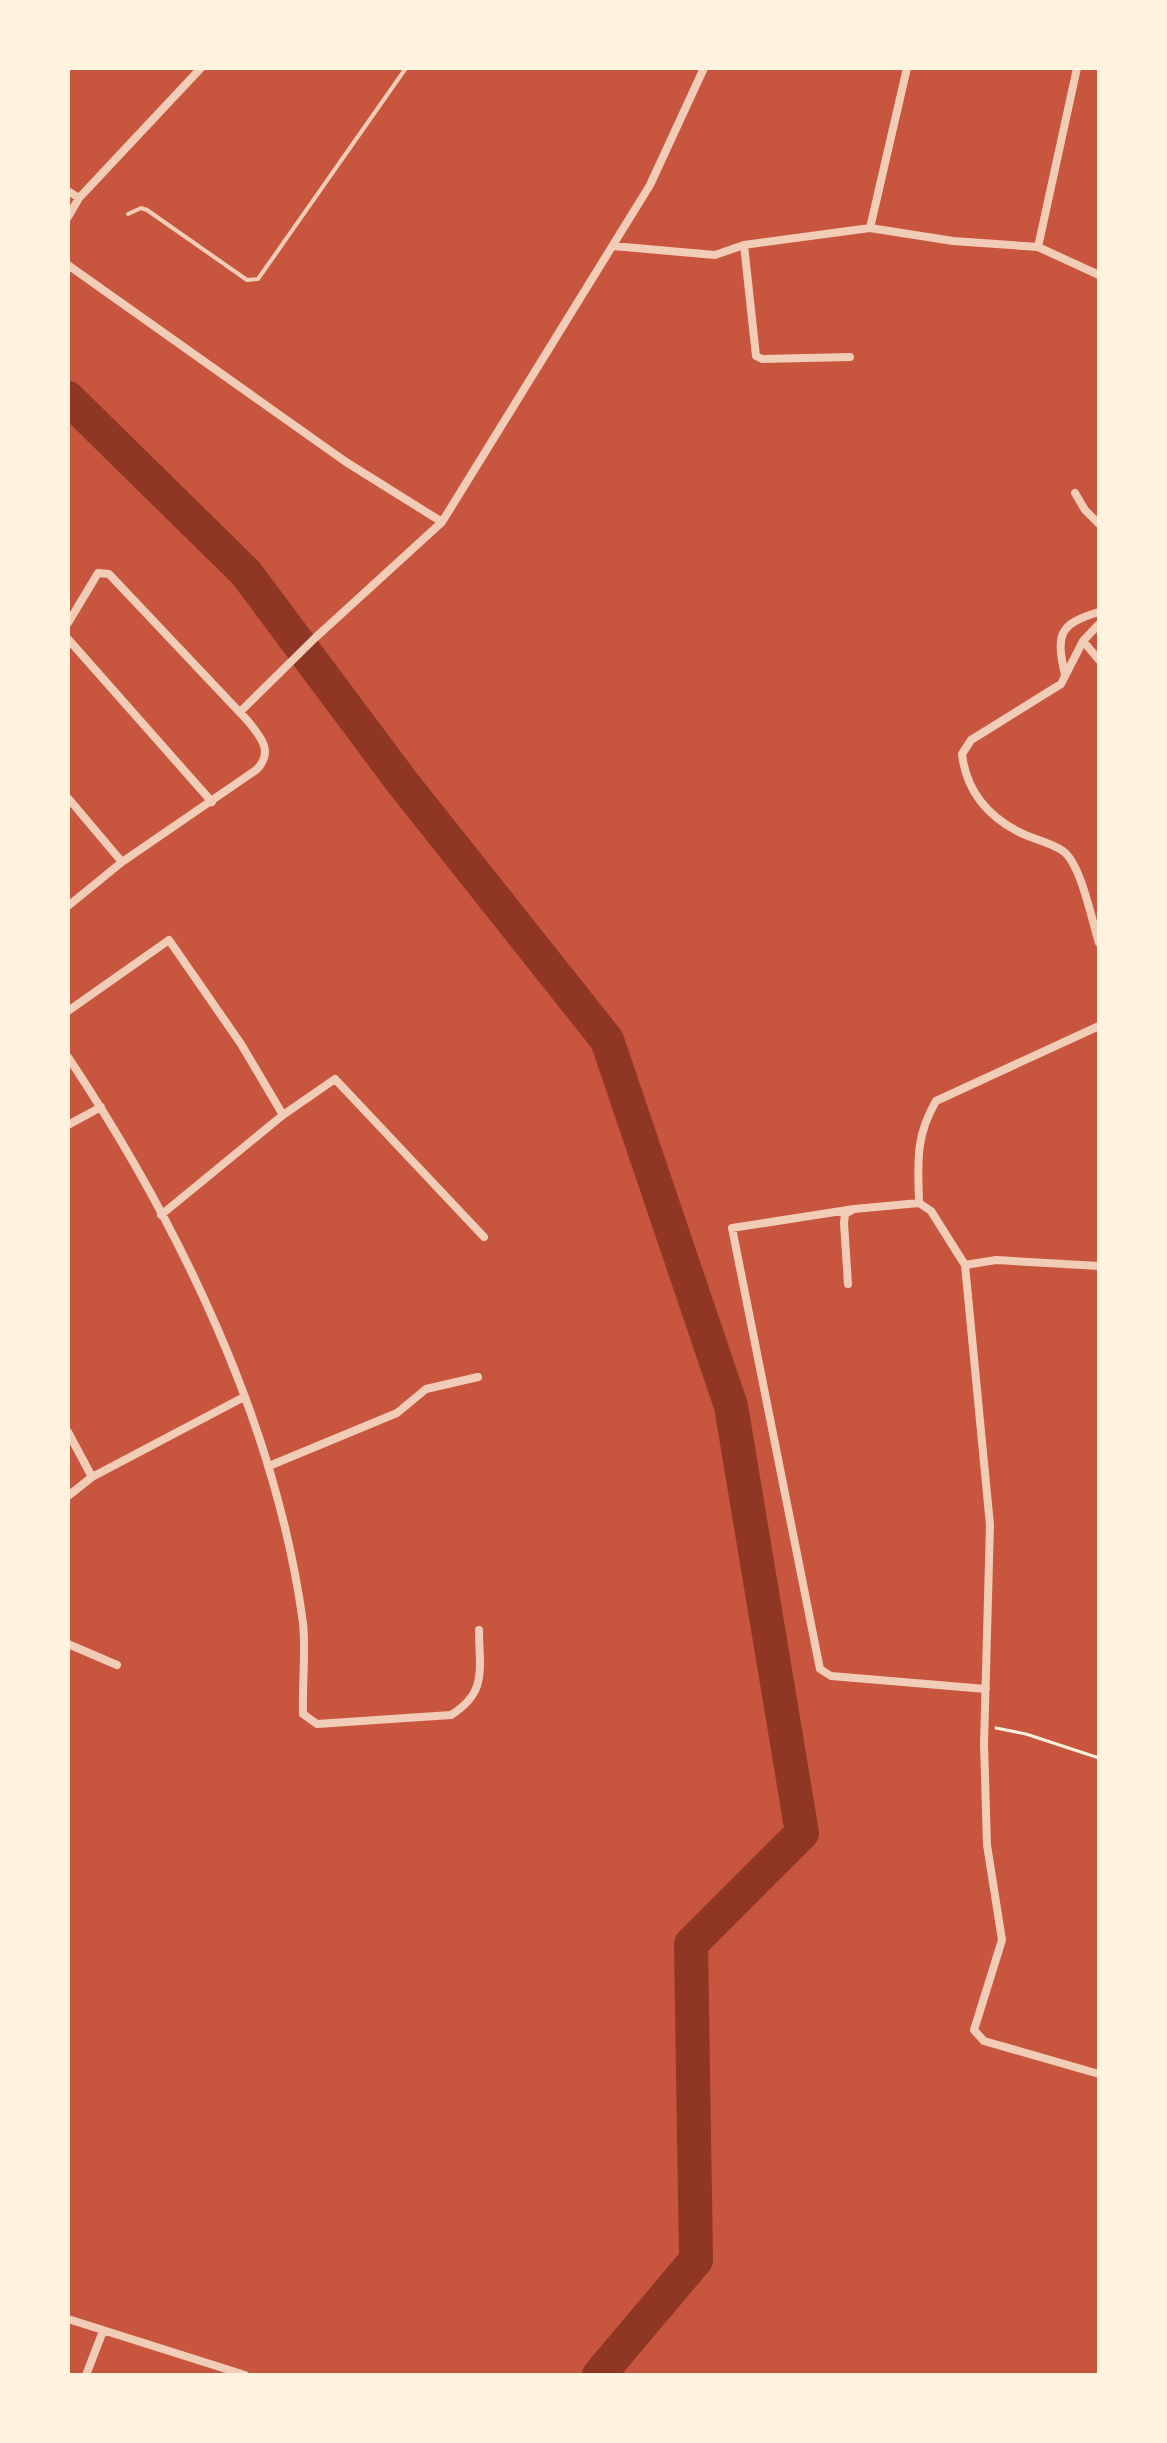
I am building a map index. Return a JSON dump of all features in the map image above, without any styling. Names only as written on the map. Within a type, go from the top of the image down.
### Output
[{"type":"street","points":[[68,217],[79,198],[201,68]]},
{"type":"street","points":[[240,712],[315,638],[442,522],[650,185],[704,68]]},
{"type":"street","points":[[870,228],[907,68]]},
{"type":"street","points":[[1038,247],[1077,68]]},
{"type":"street","points":[[68,191],[79,198]]},
{"type":"street","points":[[613,246],[715,255],[744,245],[870,228],[953,241],[1038,247],[1099,275]]},
{"type":"street","points":[[744,245],[756,356],[850,357]]},
{"type":"street","points":[[68,265],[346,462],[442,522]]},
{"type":"street","points":[[1075,493],[1085,510],[1099,524]]},
{"type":"street","points":[[68,623],[98,573],[109,574],[240,712],[263,740],[266,750],[263,763],[212,802],[122,862],[68,906]]},
{"type":"street","points":[[1066,676],[1062,634],[1068,624],[1099,612]]},
{"type":"street","points":[[1099,624],[1083,641],[1061,684],[964,747],[964,769],[969,787],[997,818],[1016,831],[1064,852],[1076,870],[1099,943]]},
{"type":"street","points":[[68,639],[212,802]]},
{"type":"street","points":[[1083,641],[1099,660]]},
{"type":"street","points":[[68,798],[122,862]]},
{"type":"street","points":[[68,1011],[169,940],[241,1044],[283,1115]]},
{"type":"street","points":[[919,1203],[919,1143],[922,1125],[936,1101],[1099,1026]]},
{"type":"street","points":[[68,1057],[101,1107],[161,1215],[235,1369],[269,1466],[303,1625],[303,1714],[310,1722],[317,1724],[451,1715],[467,1704],[479,1688],[479,1630]]},
{"type":"street","points":[[161,1215],[283,1115],[335,1079],[484,1237]]},
{"type":"street","points":[[68,1125],[101,1107]]},
{"type":"street","points":[[986,1689],[831,1676],[820,1669],[732,1228],[854,1209],[919,1203],[931,1211],[965,1265],[990,1525],[986,1689],[985,1726],[987,1845],[1002,1940],[974,2030],[984,2041],[1099,2074]]},
{"type":"street","points":[[848,1284],[844,1223],[845,1214],[854,1209]]},
{"type":"street","points":[[965,1265],[996,1260],[1099,1266]]},
{"type":"street","points":[[269,1466],[397,1413],[426,1389],[478,1377]]},
{"type":"street","points":[[68,1496],[92,1477],[244,1397]]},
{"type":"street","points":[[68,1432],[92,1477]]},
{"type":"street","points":[[68,1644],[117,1665]]},
{"type":"street","points":[[68,2319],[245,2375]]},
{"type":"street","points":[[86,2375],[103,2331]]},
{"type":"lane","points":[[128,214],[141,208],[147,210],[247,280],[258,279],[406,68]]},
{"type":"path","points":[[985,1726],[1026,1734],[1099,1758]]},
{"type":"waterway","points":[[68,398],[246,573],[402,782],[607,1040],[731,1406],[802,1833],[691,1944],[696,2260],[599,2375]]}]
